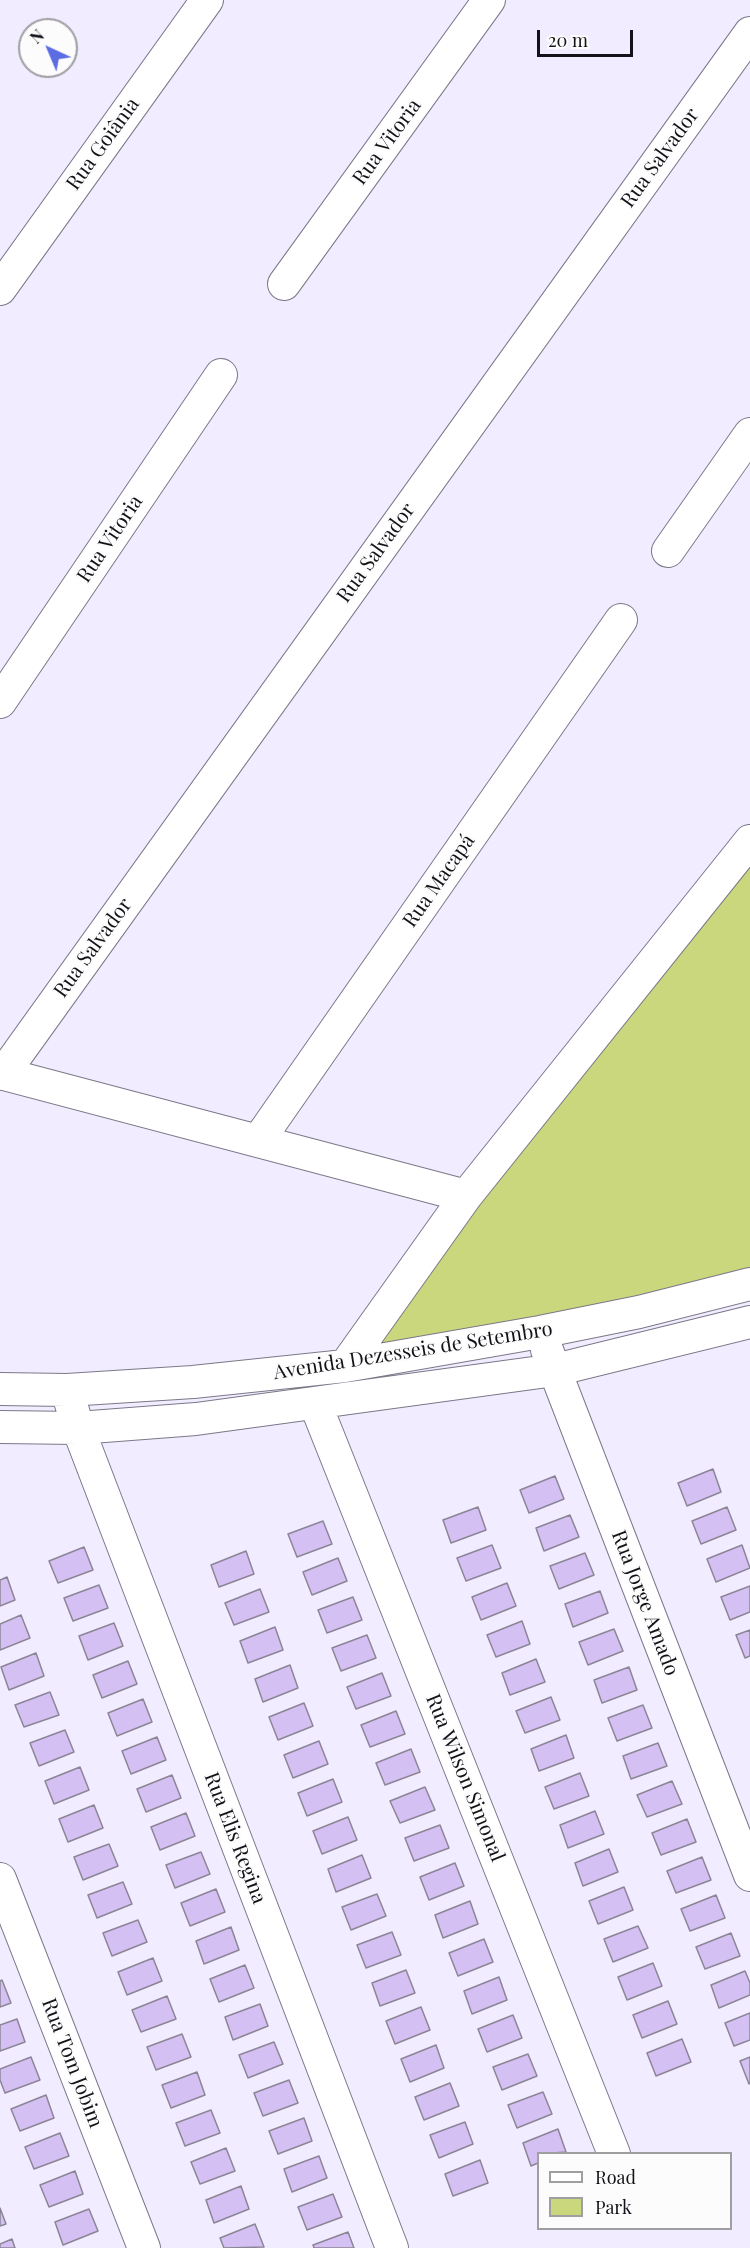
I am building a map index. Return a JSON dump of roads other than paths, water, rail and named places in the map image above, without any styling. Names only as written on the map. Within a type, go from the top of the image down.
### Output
[{"type":"street","name":"Rua Goiânia","points":[[0,289],[207,0]]},
{"type":"street","name":"Rua Vitoria","points":[[284,284],[489,0]]},
{"type":"street","name":"Rua Salvador","points":[[1,1073],[750,33]]},
{"type":"street","name":"Rua Vitoria","points":[[0,702],[221,375]]},
{"type":"street","points":[[668,551],[750,434]]},
{"type":"street","name":"Rua Macapá","points":[[258,1141],[621,620]]},
{"type":"street","points":[[345,1366],[466,1196],[750,841]]},
{"type":"street","points":[[1,1073],[466,1196]]},
{"type":"street","name":"Avenida Dezesseis de Setembro","points":[[0,1389],[67,1390],[193,1382],[345,1366],[639,1312],[750,1284]]},
{"type":"street","name":"Avenida Dezesseis de Setembro","points":[[0,1427],[78,1428],[196,1419],[555,1370],[750,1322]]},
{"type":"street","name":"Rua Jorge Amado","points":[[540,1332],[750,1875]]},
{"type":"street","name":"Rua Elis Regina","points":[[67,1390],[78,1428],[392,2248]]},
{"type":"street","name":"Rua Wilson Simonal","points":[[315,1403],[613,2152]]},
{"type":"street","name":"Rua Tom Jobim","points":[[0,1879],[144,2248]]}]
